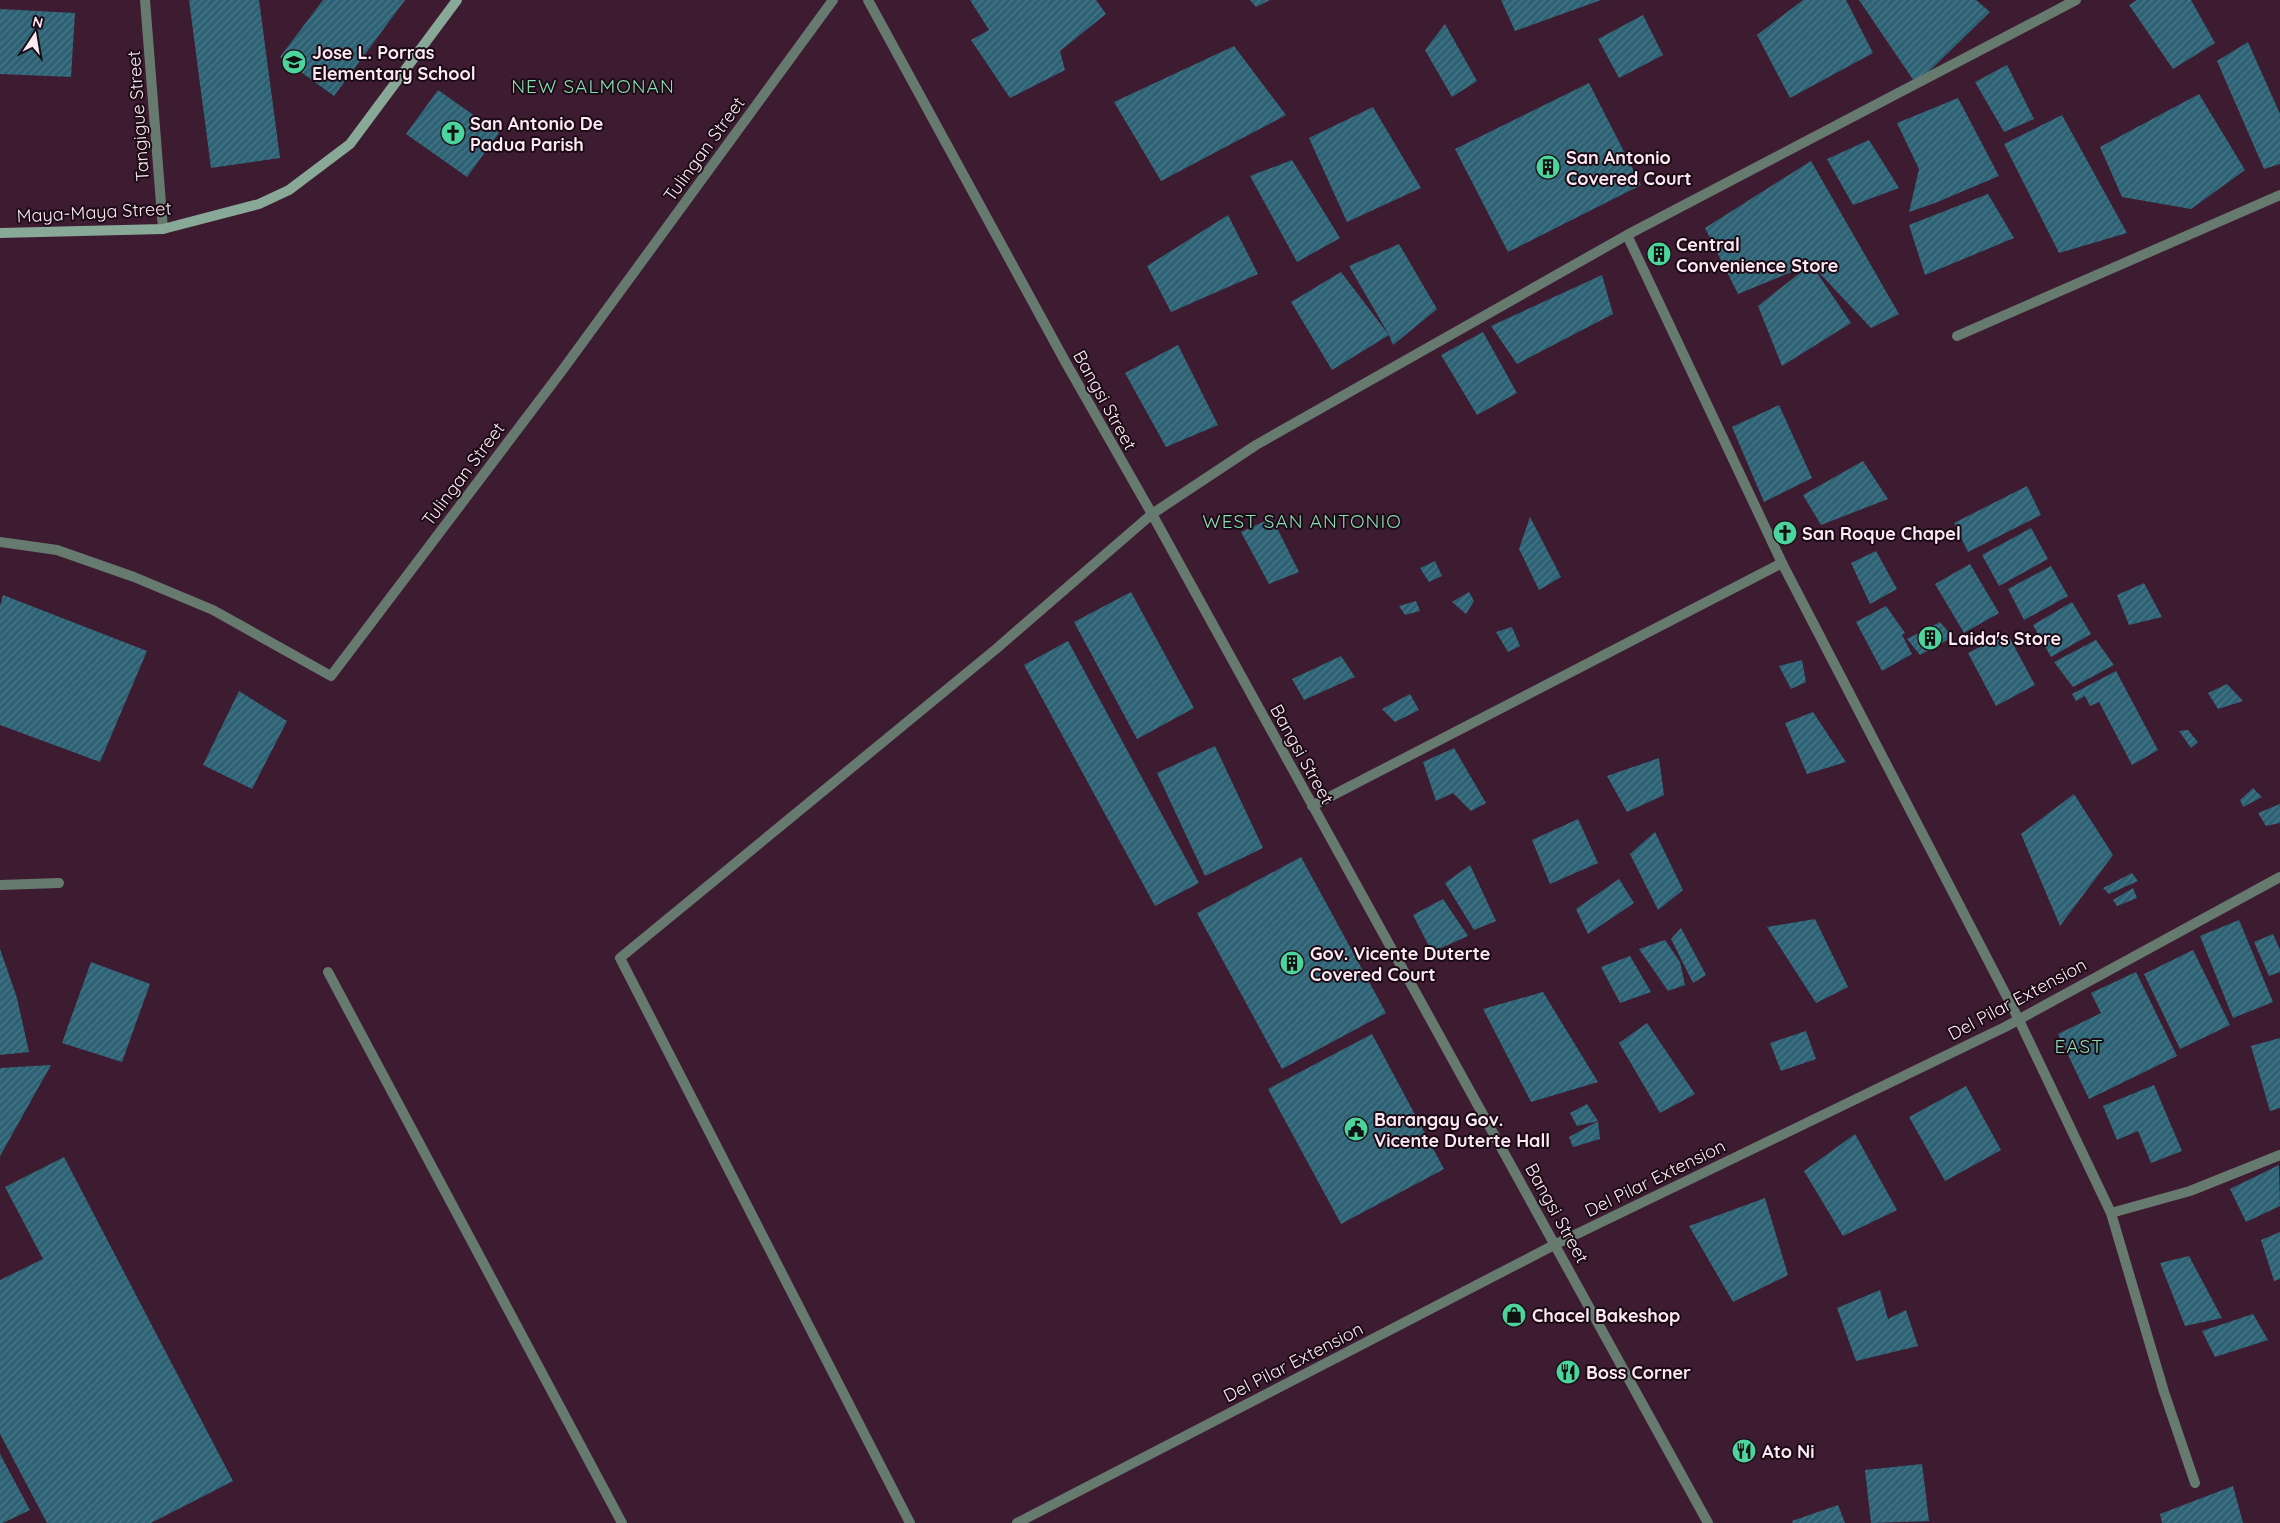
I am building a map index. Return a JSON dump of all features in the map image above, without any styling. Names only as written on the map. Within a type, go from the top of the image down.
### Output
[{"type":"street","name":"Tangigue Street","points":[[145,0],[163,229]]},
{"type":"street","name":"Maya-Maya Street","points":[[0,233],[163,229],[259,204],[289,190],[350,144],[457,0]]},
{"type":"street","name":"Tulingan Street","points":[[0,542],[57,550],[134,577],[213,610],[331,676],[561,372],[833,0]]},
{"type":"street","name":"Bangsi Street","points":[[868,0],[1070,371],[1152,514],[1556,1244],[1708,1523]]},
{"type":"street","points":[[910,1523],[620,958],[996,648],[1152,514],[1256,446],[1627,236],[2076,0]]},
{"type":"street","points":[[1957,336],[2280,195]]},
{"type":"street","points":[[1627,236],[1782,563],[2018,1018],[2111,1213],[2164,1392],[2195,1482]]},
{"type":"street","points":[[1312,806],[1782,563]]},
{"type":"street","name":"Del Pilar Extension","points":[[1017,1523],[1556,1244],[2004,1027],[2280,877]]},
{"type":"street","points":[[0,885],[59,883]]},
{"type":"street","points":[[328,972],[622,1523]]},
{"type":"street","points":[[2111,1213],[2190,1191],[2280,1156]]},
{"type":"building","points":[[189,0],[259,0],[280,158],[211,168]]},
{"type":"building","points":[[323,0],[405,0],[334,96],[280,57]]},
{"type":"building","points":[[970,0],[1096,0],[1106,14],[1060,51],[1065,70],[1010,98],[971,40],[989,30]]},
{"type":"building","points":[[1250,0],[1270,0],[1256,7]]},
{"type":"building","points":[[1501,0],[1601,0],[1515,31]]},
{"type":"building","points":[[1803,0],[1846,0],[1873,53],[1790,98],[1757,35]]},
{"type":"building","points":[[1859,0],[1976,0],[1990,12],[1916,84]]},
{"type":"building","points":[[2137,0],[2191,0],[2215,43],[2173,69],[2129,5]]},
{"type":"building","points":[[0,9],[75,13],[71,77],[0,74]]},
{"type":"building","points":[[1643,15],[1663,55],[1619,78],[1598,39]]},
{"type":"building","points":[[1445,24],[1477,81],[1452,97],[1425,50]]},
{"type":"building","points":[[2248,42],[2280,114],[2280,164],[2264,169],[2217,61]]},
{"type":"building","points":[[1234,46],[1286,115],[1161,181],[1114,102]]},
{"type":"building","points":[[2007,65],[2034,119],[2004,132],[1975,82]]},
{"type":"building","name":"San Antonio Covered Court","points":[[1589,83],[1641,185],[1508,252],[1455,149]]},
{"type":"building","name":"San Antonio De Padua Parish","points":[[438,90],[499,133],[467,177],[406,134]]},
{"type":"building","points":[[2199,94],[2245,170],[2191,209],[2122,197],[2100,147]]},
{"type":"building","points":[[1958,98],[1999,176],[1909,212],[1919,169],[1897,123]]},
{"type":"building","points":[[1373,107],[1421,188],[1347,222],[1309,138]]},
{"type":"building","points":[[2062,115],[2127,233],[2059,253],[2004,144]]},
{"type":"building","points":[[1869,140],[1899,188],[1853,205],[1827,159]]},
{"type":"building","points":[[1292,160],[1340,238],[1297,262],[1250,176]]},
{"type":"building","points":[[1811,161],[1899,314],[1871,328],[1811,264],[1738,294],[1705,228]]},
{"type":"building","points":[[1988,194],[2014,238],[1925,275],[1909,225]]},
{"type":"building","points":[[1228,215],[1258,274],[1171,312],[1147,266]]},
{"type":"building","points":[[1399,244],[1437,309],[1393,345],[1349,266]]},
{"type":"building","name":"Central Convenience Store","points":[[1665,244],[1670,258],[1654,264],[1647,250]]},
{"type":"building","points":[[1811,264],[1851,323],[1782,366],[1758,306]]},
{"type":"building","points":[[1341,272],[1389,335],[1332,370],[1291,302]]},
{"type":"building","points":[[1602,275],[1613,314],[1517,364],[1491,326]]},
{"type":"building","points":[[1483,332],[1517,393],[1477,415],[1441,355]]},
{"type":"building","points":[[1178,345],[1218,425],[1166,447],[1125,373]]},
{"type":"building","points":[[1779,405],[1812,478],[1764,502],[1732,427]]},
{"type":"building","points":[[1863,461],[1888,499],[1821,525],[1803,495]]},
{"type":"building","points":[[2027,486],[2041,515],[1968,552],[1954,523]]},
{"type":"building","points":[[1530,517],[1561,577],[1539,590],[1519,549]]},
{"type":"building","points":[[1272,518],[1299,572],[1269,584],[1241,532]]},
{"type":"building","name":"San Roque Chapel","points":[[1786,524],[1796,536],[1784,543],[1776,529]]},
{"type":"building","points":[[2031,528],[2048,559],[1999,586],[1982,555]]},
{"type":"building","points":[[1876,551],[1897,589],[1870,604],[1851,563]]},
{"type":"building","points":[[1435,561],[1442,576],[1429,582],[1420,568]]},
{"type":"building","points":[[1970,564],[1999,613],[1964,633],[1935,584]]},
{"type":"building","points":[[2051,566],[2068,596],[2024,620],[2008,589]]},
{"type":"building","points":[[2144,583],[2162,617],[2129,625],[2117,595]]},
{"type":"building","points":[[1131,592],[1194,708],[1137,739],[1074,622]]},
{"type":"building","points":[[1469,592],[1474,601],[1466,614],[1452,602]]},
{"type":"building","points":[[3,595],[147,651],[100,762],[0,725],[0,606]]},
{"type":"building","points":[[1416,601],[1420,611],[1405,615],[1399,606]]},
{"type":"building","points":[[2072,602],[2091,634],[2051,657],[2033,625]]},
{"type":"building","points":[[1886,606],[1905,633],[1902,635],[1912,654],[1882,671],[1856,622]]},
{"type":"building","name":"Laida's Store","points":[[1940,622],[1953,637],[1920,655],[1907,639]]},
{"type":"building","points":[[1512,627],[1520,646],[1508,652],[1496,632]]},
{"type":"building","points":[[2007,633],[2035,685],[1996,706],[1968,653]]},
{"type":"building","points":[[2096,640],[2114,665],[2073,687],[2054,662]]},
{"type":"building","points":[[1068,641],[1199,883],[1155,906],[1024,665]]},
{"type":"building","points":[[1341,656],[1355,677],[1304,700],[1292,679]]},
{"type":"building","points":[[1802,660],[1806,682],[1791,689],[1779,666]]},
{"type":"building","points":[[2116,671],[2158,750],[2132,765],[2099,702],[2090,706],[2085,696],[2076,701],[2072,694]]},
{"type":"building","points":[[2227,684],[2243,701],[2218,709],[2208,693]]},
{"type":"building","points":[[239,691],[287,721],[252,789],[203,765]]},
{"type":"building","points":[[1410,694],[1419,710],[1395,722],[1382,709]]},
{"type":"building","points":[[1813,712],[1846,762],[1807,774],[1785,723]]},
{"type":"building","points":[[2188,730],[2198,742],[2191,748],[2179,731]]},
{"type":"building","points":[[1215,746],[1263,848],[1205,876],[1157,773]]},
{"type":"building","points":[[1454,748],[1486,803],[1471,811],[1453,793],[1436,801],[1423,762]]},
{"type":"building","points":[[1659,758],[1664,795],[1627,812],[1607,776]]},
{"type":"building","points":[[2253,788],[2262,797],[2243,807],[2240,800]]},
{"type":"building","points":[[2074,794],[2113,855],[2060,926],[2021,834]]},
{"type":"building","points":[[2280,804],[2280,823],[2266,826],[2258,813]]},
{"type":"building","points":[[1578,819],[1598,863],[1550,884],[1532,840]]},
{"type":"building","points":[[1655,832],[1683,890],[1658,910],[1630,854]]},
{"type":"building","name":"Gov. Vicente Duterte Covered Court","points":[[1301,857],[1386,1013],[1282,1069],[1197,913]]},
{"type":"building","points":[[1470,865],[1496,921],[1474,930],[1445,883]]},
{"type":"building","points":[[2132,873],[2138,881],[2109,894],[2103,888]]},
{"type":"building","points":[[1619,879],[1634,903],[1588,934],[1576,909]]},
{"type":"building","points":[[2133,888],[2137,898],[2117,906],[2113,900]]},
{"type":"building","points":[[1443,899],[1468,936],[1432,952],[1413,915]]},
{"type":"building","points":[[1815,919],[1848,987],[1816,1003],[1767,927]]},
{"type":"building","points":[[2239,920],[2273,1002],[2233,1018],[2200,936]]},
{"type":"building","points":[[1681,928],[1706,975],[1693,983],[1671,939]]},
{"type":"building","points":[[2273,934],[2280,950],[2280,972],[2269,976],[2254,942]]},
{"type":"building","points":[[1665,940],[1680,962],[1685,985],[1668,991],[1639,949]]},
{"type":"building","points":[[0,949],[17,998],[29,1052],[0,1055]]},
{"type":"building","points":[[2193,950],[2230,1025],[2180,1049],[2144,974]]},
{"type":"building","points":[[1630,956],[1651,992],[1620,1003],[1601,967]]},
{"type":"building","points":[[91,962],[150,984],[122,1062],[62,1043]]},
{"type":"building","points":[[2136,972],[2177,1056],[2089,1099],[2058,1034],[2101,1013],[2091,993]]},
{"type":"building","points":[[1543,992],[1598,1082],[1531,1102],[1483,1009]]},
{"type":"building","points":[[1647,1023],[1695,1094],[1660,1113],[1619,1043]]},
{"type":"building","points":[[1806,1031],[1816,1059],[1781,1071],[1770,1043]]},
{"type":"building","name":"Barangay Gov. Vicente Duterte Hall","points":[[1372,1034],[1444,1169],[1341,1224],[1268,1089]]},
{"type":"building","points":[[2280,1038],[2280,1108],[2270,1111],[2251,1046]]},
{"type":"building","points":[[51,1065],[0,1156],[0,1068]]},
{"type":"building","points":[[2154,1085],[2182,1151],[2151,1163],[2138,1131],[2117,1140],[2103,1106]]},
{"type":"building","points":[[1966,1086],[2001,1150],[1945,1181],[1909,1117]]},
{"type":"building","points":[[1587,1104],[1598,1121],[1577,1126],[1570,1113]]},
{"type":"building","points":[[1598,1121],[1600,1139],[1573,1147],[1569,1137]]},
{"type":"building","points":[[1855,1134],[1897,1210],[1843,1236],[1804,1171]]},
{"type":"building","points":[[64,1157],[233,1481],[151,1523],[47,1523],[0,1434],[0,1280],[43,1259],[5,1187]]},
{"type":"building","points":[[2279,1165],[2280,1206],[2246,1222],[2230,1189]]},
{"type":"building","points":[[1765,1198],[1788,1275],[1733,1302],[1689,1226]]},
{"type":"building","points":[[2280,1232],[2280,1279],[2274,1281],[2261,1240]]},
{"type":"building","points":[[2189,1256],[2222,1318],[2185,1326],[2160,1263]]},
{"type":"building","points":[[1880,1290],[1888,1319],[1906,1310],[1918,1346],[1856,1361],[1837,1308]]},
{"type":"building","points":[[2253,1314],[2268,1340],[2215,1357],[2202,1331]]},
{"type":"building","points":[[0,1454],[30,1510],[3,1523],[0,1523]]},
{"type":"building","points":[[1922,1464],[1929,1521],[1871,1523],[1865,1470]]},
{"type":"building","points":[[2233,1486],[2243,1523],[2162,1523],[2160,1514]]},
{"type":"building","points":[[1838,1505],[1845,1523],[1793,1523],[1792,1521]]},
{"type":"place","name":"Jose L. Porras Elementary School","points":[[294,62]]},
{"type":"place","name":"San Antonio De Padua Parish","points":[[453,133]]},
{"type":"place","name":"San Antonio Covered Court","points":[[1548,167]]},
{"type":"place","name":"Central Convenience Store","points":[[1659,254]]},
{"type":"place","name":"San Roque Chapel","points":[[1785,533]]},
{"type":"place","name":"Laida's Store","points":[[1930,638]]},
{"type":"place","name":"Gov. Vicente Duterte Covered Court","points":[[1292,963]]},
{"type":"place","name":"Barangay Gov. Vicente Duterte Hall","points":[[1356,1129]]},
{"type":"place","name":"Chacel Bakeshop","points":[[1514,1315]]},
{"type":"place","name":"Boss Corner","points":[[1568,1372]]},
{"type":"place","name":"Ato Ni","points":[[1744,1451]]},
{"type":"district","name":"NEW SALMONAN","points":[[593,86]]},
{"type":"district","name":"WEST SAN ANTONIO","points":[[1302,521]]},
{"type":"district","name":"EAST","points":[[2079,1046]]}]
